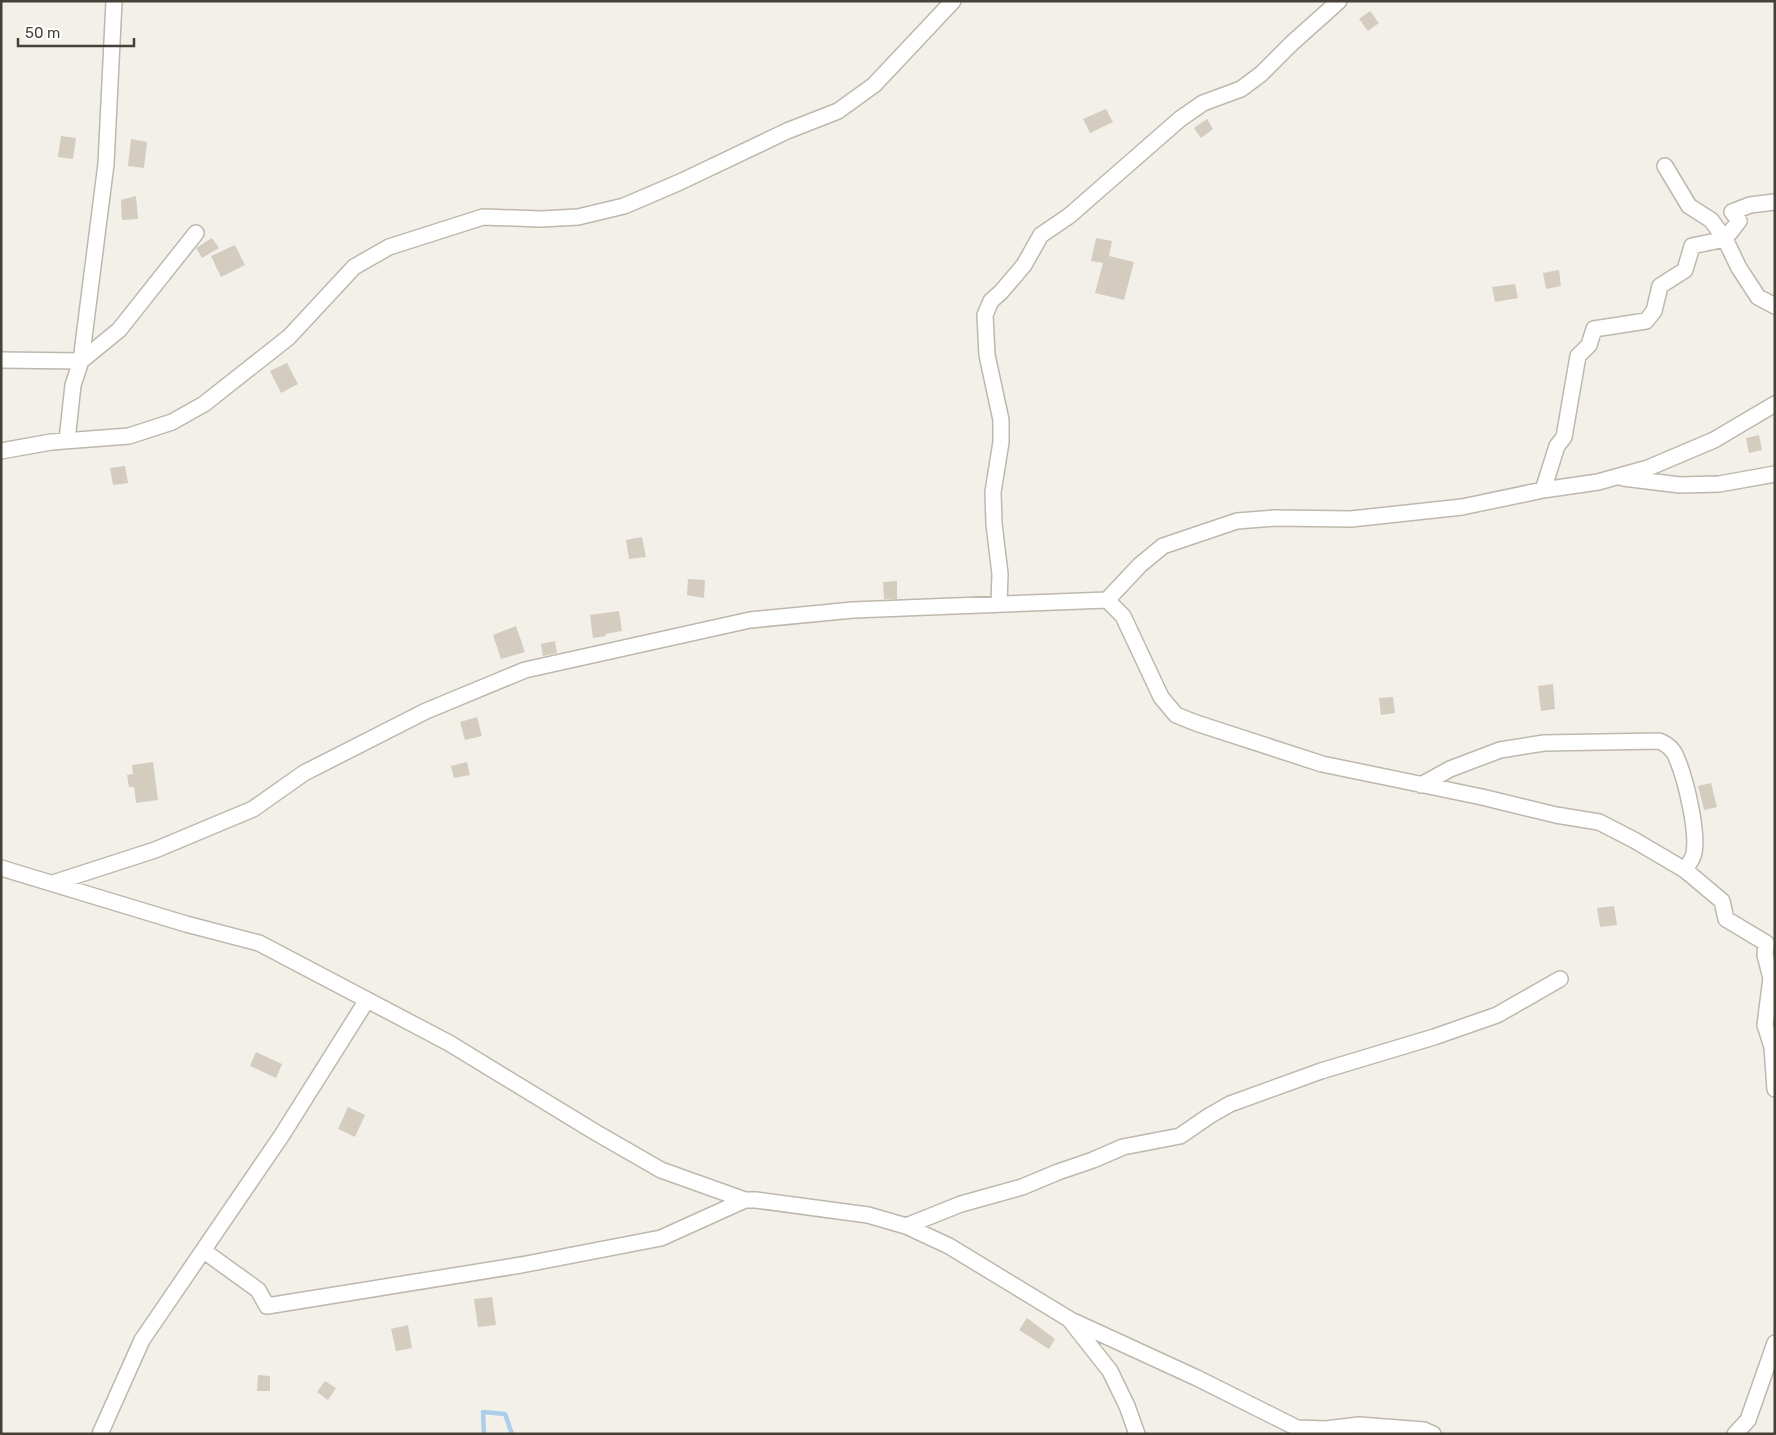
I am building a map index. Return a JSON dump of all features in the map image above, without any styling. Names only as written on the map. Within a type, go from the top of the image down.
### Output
[{"type":"street","points":[[67,440],[73,385],[81,361],[106,164],[114,1]]},
{"type":"street","points":[[1,451],[67,440],[129,436],[172,422],[204,404],[289,338],[354,267],[389,247],[483,217],[578,217],[624,206],[788,131],[838,111],[874,85],[952,1]]},
{"type":"street","points":[[998,604],[1000,574],[994,524],[993,492],[1001,442],[1001,420],[987,355],[985,315],[991,301],[1024,265],[1042,235],[1068,216],[1188,114],[1203,103],[1241,88],[1261,74],[1339,1]]},
{"type":"street","points":[[1665,166],[1689,206],[1711,220],[1725,239],[1739,268],[1758,297],[1775,306]]},
{"type":"street","points":[[1543,490],[1557,446],[1564,437],[1578,356],[1589,345],[1594,329],[1646,321],[1654,311],[1660,286],[1685,270],[1692,246],[1725,239],[1739,221],[1732,212],[1750,205],[1775,202]]},
{"type":"street","points":[[1,360],[81,361],[119,330],[196,233]]},
{"type":"street","points":[[53,883],[154,850],[253,808],[304,773],[400,724],[426,711],[525,670],[750,620],[853,610],[1107,600],[1140,565],[1163,546],[1236,521],[1275,518],[1350,519],[1462,507],[1543,490],[1598,482],[1648,468],[1714,440],[1775,404]]},
{"type":"street","points":[[1615,477],[1690,485],[1719,484],[1775,474]]},
{"type":"street","points":[[1107,600],[1123,616],[1161,697],[1176,715],[1322,764],[1556,815],[1599,822],[1685,870],[1722,901],[1726,919],[1766,943],[1764,955],[1772,978],[1765,1025],[1772,1047],[1775,1089]]},
{"type":"street","points":[[1421,785],[1450,769],[1500,750],[1544,743],[1659,741],[1668,744],[1677,758],[1688,796],[1693,828],[1694,854],[1685,870]]},
{"type":"street","points":[[1,868],[186,924],[258,942],[449,1043],[661,1170],[745,1200],[868,1215],[906,1226],[949,1246],[1069,1319],[1197,1378],[1296,1428],[1326,1429],[1359,1426],[1424,1430],[1433,1434]]},
{"type":"street","points":[[906,1226],[960,1204],[1022,1187],[1123,1147],[1180,1136],[1230,1104],[1321,1071],[1434,1037],[1497,1015],[1560,979]]},
{"type":"street","points":[[100,1434],[142,1340],[282,1135],[367,1000]]},
{"type":"street","points":[[204,1251],[258,1290],[266,1306],[521,1265],[661,1238],[745,1200]]},
{"type":"street","points":[[1069,1319],[1110,1371],[1127,1406],[1137,1434]]},
{"type":"street","points":[[1735,1434],[1748,1420],[1775,1343]]},
{"type":"building","points":[[1370,11],[1379,23],[1368,31],[1359,19]]},
{"type":"building","points":[[1106,109],[1113,122],[1090,133],[1083,119]]},
{"type":"building","points":[[1207,119],[1213,129],[1201,138],[1194,128]]},
{"type":"building","points":[[61,136],[76,138],[73,159],[58,157]]},
{"type":"building","points":[[131,139],[147,142],[144,168],[128,166]]},
{"type":"building","points":[[136,196],[138,219],[122,220],[121,200]]},
{"type":"building","points":[[212,238],[219,248],[202,258],[196,248]]},
{"type":"building","points":[[1096,238],[1112,241],[1109,256],[1134,262],[1124,300],[1095,293],[1103,263],[1091,261]]},
{"type":"building","points":[[235,245],[245,265],[221,277],[211,256]]},
{"type":"building","points":[[1559,270],[1561,286],[1546,289],[1543,273]]},
{"type":"building","points":[[1515,284],[1518,298],[1495,302],[1492,287]]},
{"type":"building","points":[[287,363],[298,384],[281,393],[270,371]]},
{"type":"building","points":[[1759,435],[1762,450],[1749,453],[1746,438]]},
{"type":"building","points":[[125,466],[128,483],[113,485],[110,468]]},
{"type":"building","points":[[642,537],[646,557],[629,559],[626,540]]},
{"type":"building","points":[[688,579],[705,580],[704,598],[687,595]]},
{"type":"building","points":[[897,581],[897,599],[884,599],[883,582]]},
{"type":"building","points":[[619,611],[622,631],[593,638],[590,615]]},
{"type":"building","points":[[516,626],[525,652],[501,659],[493,635]]},
{"type":"building","points":[[555,641],[557,653],[543,656],[541,644]]},
{"type":"building","points":[[1553,684],[1555,709],[1541,711],[1538,686]]},
{"type":"building","points":[[1393,697],[1395,713],[1381,715],[1379,698]]},
{"type":"building","points":[[477,717],[482,736],[465,740],[460,722]]},
{"type":"building","points":[[153,762],[158,800],[136,803],[134,787],[129,787],[127,775],[133,774],[132,765]]},
{"type":"building","points":[[467,762],[470,775],[454,778],[451,766]]},
{"type":"building","points":[[1711,783],[1717,807],[1704,810],[1698,786]]},
{"type":"building","points":[[1614,906],[1617,925],[1600,927],[1597,908]]},
{"type":"building","points":[[256,1052],[282,1064],[276,1078],[250,1066]]},
{"type":"building","points":[[348,1107],[365,1115],[355,1137],[338,1129]]},
{"type":"building","points":[[492,1297],[496,1325],[478,1327],[474,1299]]},
{"type":"building","points":[[1027,1318],[1055,1339],[1049,1349],[1019,1330]]},
{"type":"building","points":[[408,1325],[412,1348],[396,1351],[391,1329]]},
{"type":"building","points":[[258,1375],[270,1376],[270,1391],[257,1391]]},
{"type":"building","points":[[325,1381],[336,1388],[328,1400],[317,1392]]},
{"type":"waterway","points":[[484,1434],[483,1412],[505,1414],[512,1434]]}]
